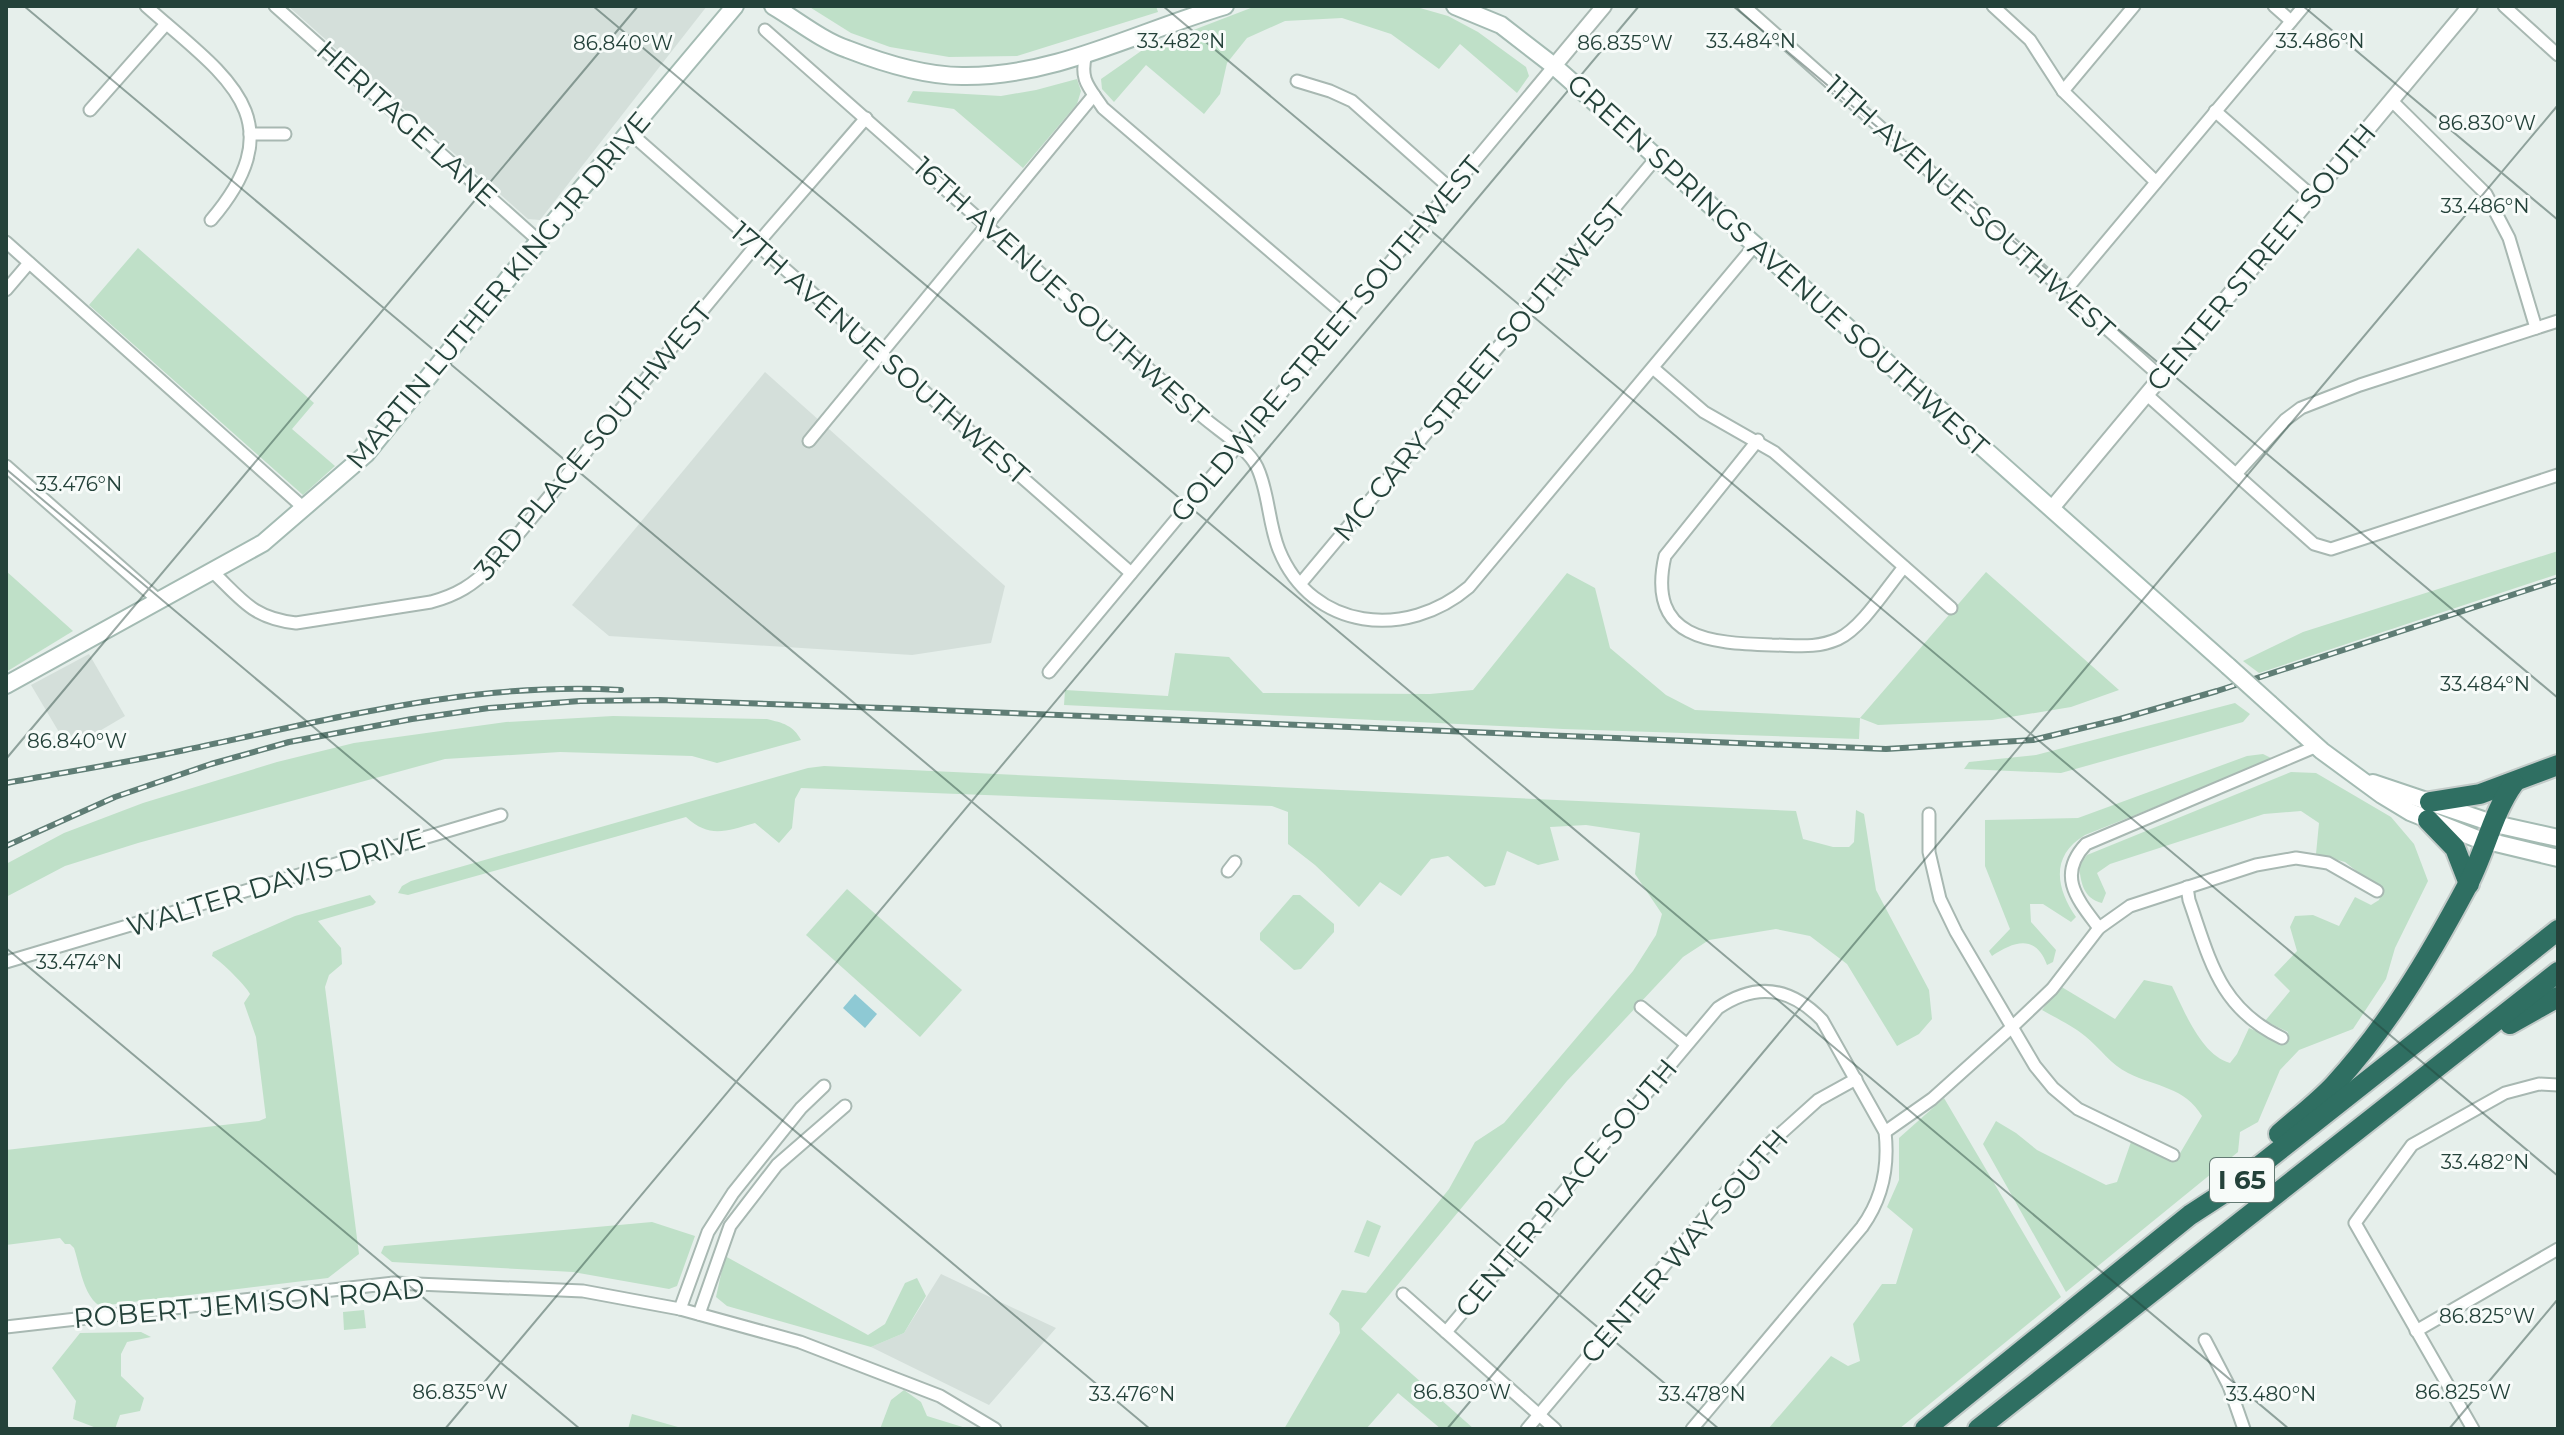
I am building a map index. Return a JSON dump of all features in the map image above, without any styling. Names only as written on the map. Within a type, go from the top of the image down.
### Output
[{"type":"highway","points":[[2469,884],[2455,848],[2429,811],[2558,765]]},
{"type":"highway","points":[[2190,1215],[2331,1088],[2363,1052],[2413,985],[2469,884],[2504,797],[2514,783]]},
{"type":"highway","name":"I 65","points":[[1925,1429],[2190,1215],[2230,1189],[2558,930]]},
{"type":"highway","name":"I 65","points":[[1978,1429],[2558,972]]},
{"type":"highway","points":[[2441,1065],[2558,997]]},
{"type":"main road","name":"MARTIN LUTHER KING JR DRIVE","points":[[6,685],[263,543],[366,454],[735,6]]},
{"type":"main road","points":[[773,6],[844,49],[920,71],[963,77],[1049,66],[1225,6]]},
{"type":"main road","points":[[793,6],[806,25]]},
{"type":"main road","name":"GREEN SPRINGS AVENUE SOUTHWEST","points":[[1455,6],[1501,25],[1554,66],[2317,746],[2401,807],[2429,811],[2491,833]]},
{"type":"main road","points":[[2491,833],[2558,838]]},
{"type":"main road","points":[[2491,833],[2557,857]]},
{"type":"street","points":[[146,6],[228,80],[242,102],[250,134],[247,166],[211,220]]},
{"type":"street","name":"HERITAGE LANE","points":[[275,6],[539,241]]},
{"type":"street","name":"GREEN SPRINGS AVENUE SOUTHWEST","points":[[1482,6],[1501,25]]},
{"type":"street","name":"GOLDWIRE STREET SOUTHWEST","points":[[1049,672],[1604,6]]},
{"type":"street","name":"11TH AVENUE SOUTHWEST","points":[[1744,6],[2161,377]]},
{"type":"street","points":[[1993,6],[2030,40],[2063,91],[2156,182]]},
{"type":"street","points":[[2063,91],[2134,6]]},
{"type":"street","points":[[2274,6],[2291,21]]},
{"type":"street","points":[[2065,291],[2304,6]]},
{"type":"street","name":"CENTER STREET SOUTH","points":[[2052,508],[2470,6]]},
{"type":"street","points":[[2504,6],[2558,55]]},
{"type":"street","points":[[90,110],[166,24]]},
{"type":"street","name":"16TH AVENUE SOUTHWEST","points":[[765,30],[1247,452],[1258,468],[1279,550],[1301,583],[1330,607],[1349,615],[1382,622],[1412,618],[1436,610],[1458,597],[1475,581],[1755,245]]},
{"type":"street","points":[[1086,54],[1082,67],[1084,81],[1114,117],[1346,316]]},
{"type":"street","points":[[1297,81],[1352,101],[1451,189]]},
{"type":"street","points":[[809,441],[1094,95]]},
{"type":"street","points":[[2392,101],[2477,182],[2491,200],[2509,238],[2536,328]]},
{"type":"street","points":[[2215,111],[2313,197]]},
{"type":"street","name":"3RD PLACE SOUTHWEST","points":[[213,572],[255,613],[276,621],[296,623],[431,602],[452,597],[471,587],[492,566],[757,244],[866,118]]},
{"type":"street","name":"17TH AVENUE SOUTHWEST","points":[[629,132],[1131,573]]},
{"type":"street","points":[[250,134],[285,134]]},
{"type":"street","name":"MC CARY STREET SOUTHWEST","points":[[1301,583],[1657,157]]},
{"type":"street","points":[[6,242],[305,509]]},
{"type":"street","points":[[6,290],[29,263]]},
{"type":"street","points":[[2236,474],[2285,420],[2301,408],[2360,385],[2558,321]]},
{"type":"street","points":[[1653,368],[1719,422],[1758,440],[1793,468],[1951,608]]},
{"type":"street","points":[[2146,394],[2314,544],[2331,549],[2558,475]]},
{"type":"street","points":[[1758,440],[1665,556],[1661,574],[1662,594],[1669,611],[1683,628],[1700,638],[1719,643],[1822,645],[1842,637],[1854,627],[1904,567]]},
{"type":"street","points":[[6,466],[157,599]]},
{"type":"street","points":[[2099,928],[2075,893],[2071,871],[2086,844],[2317,746]]},
{"type":"street","points":[[1929,814],[1929,852],[1940,899],[2011,1028],[2044,1080],[2065,1100],[2092,1117],[2173,1155]]},
{"type":"street","name":"WALTER DAVIS DRIVE","points":[[6,962],[501,815]]},
{"type":"street","points":[[1692,1429],[1870,1214],[1883,1184],[1885,1132],[1932,1099],[2052,989],[2099,928],[2130,906],[2256,865],[2296,858],[2328,863],[2377,891]]},
{"type":"street","points":[[2187,887],[2217,979],[2226,994],[2250,1019],[2282,1038]]},
{"type":"street","name":"CENTER PLACE SOUTH","points":[[1446,1332],[1686,1044],[1729,1000],[1755,992],[1777,992],[1802,1002],[1822,1020],[1885,1132]]},
{"type":"street","points":[[1641,1007],[1686,1044]]},
{"type":"street","name":"CENTER WAY SOUTH","points":[[1527,1429],[1758,1154],[1818,1100],[1856,1079]]},
{"type":"street","points":[[2473,1429],[2355,1223],[2412,1145],[2505,1093],[2539,1084],[2558,1085]]},
{"type":"street","points":[[680,1309],[708,1232],[716,1219],[801,1108],[824,1086]]},
{"type":"street","points":[[699,1314],[730,1226],[777,1165],[845,1106]]},
{"type":"street","points":[[2416,1331],[2558,1249]]},
{"type":"street","name":"ROBERT JEMISON ROAD","points":[[6,1327],[394,1283],[583,1291],[680,1309],[800,1342],[927,1391],[995,1429]]},
{"type":"street","points":[[1403,1294],[1555,1429]]},
{"type":"street","points":[[2205,1340],[2229,1386],[2244,1429]]},
{"type":"shaded area","points":[[288,6],[707,6],[540,220],[528,219]]},
{"type":"shaded area","points":[[765,372],[1005,586],[991,643],[912,655],[609,636],[572,605]]},
{"type":"shaded area","points":[[89,654],[125,716],[69,749],[31,685]]},
{"type":"shaded area","points":[[941,1274],[1056,1328],[989,1405],[871,1347],[904,1333]]},
{"type":"green space","points":[[808,6],[1156,6],[1158,12],[1017,56],[949,57],[890,47],[851,33]]},
{"type":"green space","points":[[1256,6],[1413,6],[1448,16],[1478,32],[1526,67],[1529,76],[1517,93],[1460,44],[1439,69],[1391,34],[1342,18],[1285,21],[1247,38],[1227,63],[1220,94],[1204,114],[1146,65],[1114,102],[1102,89],[1101,79],[1144,49]]},
{"type":"green space","points":[[1077,79],[1081,91],[1077,104],[1023,168],[954,109],[907,102],[913,91],[1001,96]]},
{"type":"green space","points":[[138,248],[314,403],[292,429],[335,466],[303,495],[89,305]]},
{"type":"green space","points":[[2558,551],[2558,574],[2259,673],[2243,661],[2303,632]]},
{"type":"green space","points":[[6,571],[73,631],[6,672]]},
{"type":"green space","points":[[1986,572],[2119,690],[2071,707],[1992,720],[1878,725],[1860,718]]},
{"type":"green space","points":[[1567,573],[1595,588],[1610,648],[1666,695],[1695,710],[1860,718],[1859,739],[1563,729],[1064,705],[1065,690],[1168,696],[1175,653],[1229,657],[1263,693],[1430,694],[1473,690]]},
{"type":"green space","points":[[2235,703],[2250,714],[2243,722],[2061,773],[1964,769],[1969,762],[2036,755]]},
{"type":"green space","points":[[613,716],[767,719],[787,725],[801,740],[717,763],[692,756],[560,752],[445,759],[138,843],[65,866],[6,897],[6,864],[64,833],[143,803],[277,762],[354,743],[506,722]]},
{"type":"green space","points":[[2263,754],[2271,761],[2085,835],[2074,843],[2061,863],[2060,873],[2064,895],[2076,917],[2071,922],[2043,904],[2030,904],[2031,922],[2056,950],[2053,962],[2047,965],[2037,948],[2024,943],[1992,956],[1989,951],[2010,929],[1985,866],[1985,820],[2078,818],[2247,756]]},
{"type":"green space","points":[[824,766],[1796,811],[1803,839],[1833,847],[1849,847],[1854,842],[1856,810],[1864,814],[1876,890],[1929,990],[1932,1019],[1919,1034],[1897,1046],[1847,964],[1810,936],[1776,929],[1709,940],[1683,957],[1567,1081],[1361,1329],[1474,1429],[1441,1429],[1398,1393],[1366,1429],[1284,1429],[1340,1333],[1339,1323],[1329,1314],[1342,1290],[1366,1293],[1449,1189],[1475,1142],[1504,1123],[1633,971],[1656,935],[1662,914],[1635,874],[1640,833],[1586,825],[1550,827],[1559,860],[1538,865],[1507,851],[1495,885],[1485,887],[1448,856],[1431,859],[1401,896],[1380,882],[1359,907],[1288,844],[1288,812],[1272,806],[801,788],[795,799],[792,828],[779,843],[755,823],[711,831],[686,817],[408,895],[398,893],[402,886],[411,881]]},
{"type":"green space","points":[[2291,772],[2316,773],[2391,817],[2414,844],[2428,881],[2395,948],[2386,979],[2353,1029],[2299,1050],[2280,1070],[2258,1122],[2240,1132],[2238,1152],[2066,1292],[1983,1144],[1996,1121],[2037,1150],[2106,1185],[2117,1182],[2131,1142],[2176,1160],[2202,1116],[2178,1093],[2122,1070],[2080,1032],[2042,1010],[2060,986],[2115,1019],[2144,980],[2172,986],[2202,1041],[2210,1051],[2230,1063],[2249,1028],[2280,1042],[2288,1032],[2265,1021],[2290,991],[2274,975],[2297,951],[2290,927],[2295,916],[2313,915],[2339,926],[2355,897],[2371,905],[2379,900],[2382,891],[2345,862],[2316,854],[2319,823],[2301,811],[2264,814],[2110,864],[2097,873],[2106,893],[2102,903],[2087,894],[2079,866],[2087,855]]},
{"type":"green space","points":[[847,889],[962,990],[920,1037],[806,935]]},
{"type":"green space","points":[[370,895],[376,902],[373,905],[318,921],[341,948],[342,964],[329,975],[325,987],[359,1254],[328,1278],[100,1306],[86,1288],[70,1244],[65,1244],[60,1238],[6,1245],[6,1150],[266,1118],[256,1037],[244,1003],[250,994],[212,956],[213,952],[295,916]]},
{"type":"green space","points":[[1293,895],[1300,895],[1334,924],[1334,932],[1301,969],[1294,970],[1260,940],[1260,933]]},
{"type":"green space","points":[[1944,1098],[2061,1297],[1899,1429],[1768,1429],[1831,1356],[1848,1366],[1860,1361],[1853,1324],[1882,1284],[1896,1284],[1913,1229],[1887,1207],[1899,1180],[1899,1138]]},
{"type":"green space","points":[[1367,1220],[1381,1226],[1369,1257],[1354,1252]]},
{"type":"green space","points":[[652,1222],[695,1236],[677,1286],[669,1289],[573,1272],[392,1262],[381,1253],[384,1246]]},
{"type":"green space","points":[[725,1256],[868,1335],[885,1324],[905,1283],[917,1278],[926,1296],[904,1333],[871,1347],[727,1306],[716,1297]]},
{"type":"green space","points":[[364,1310],[366,1328],[344,1330],[343,1312]]},
{"type":"green space","points":[[141,1332],[151,1337],[127,1342],[121,1354],[121,1376],[144,1398],[140,1411],[120,1415],[115,1429],[99,1429],[73,1419],[76,1401],[52,1368],[80,1333]]},
{"type":"green space","points":[[904,1390],[921,1402],[927,1416],[969,1429],[880,1429],[891,1400]]},
{"type":"green space","points":[[632,1414],[685,1429],[628,1429]]},
{"type":"water","points":[[855,994],[877,1014],[865,1028],[843,1008]]},
{"type":"railway","points":[[6,846],[115,797],[211,764],[289,742],[489,708],[580,701],[659,700],[912,709],[1886,749],[2033,740],[2217,691],[2558,580]]},
{"type":"railway","points":[[6,783],[163,755],[401,705],[510,691],[621,690]]}]
